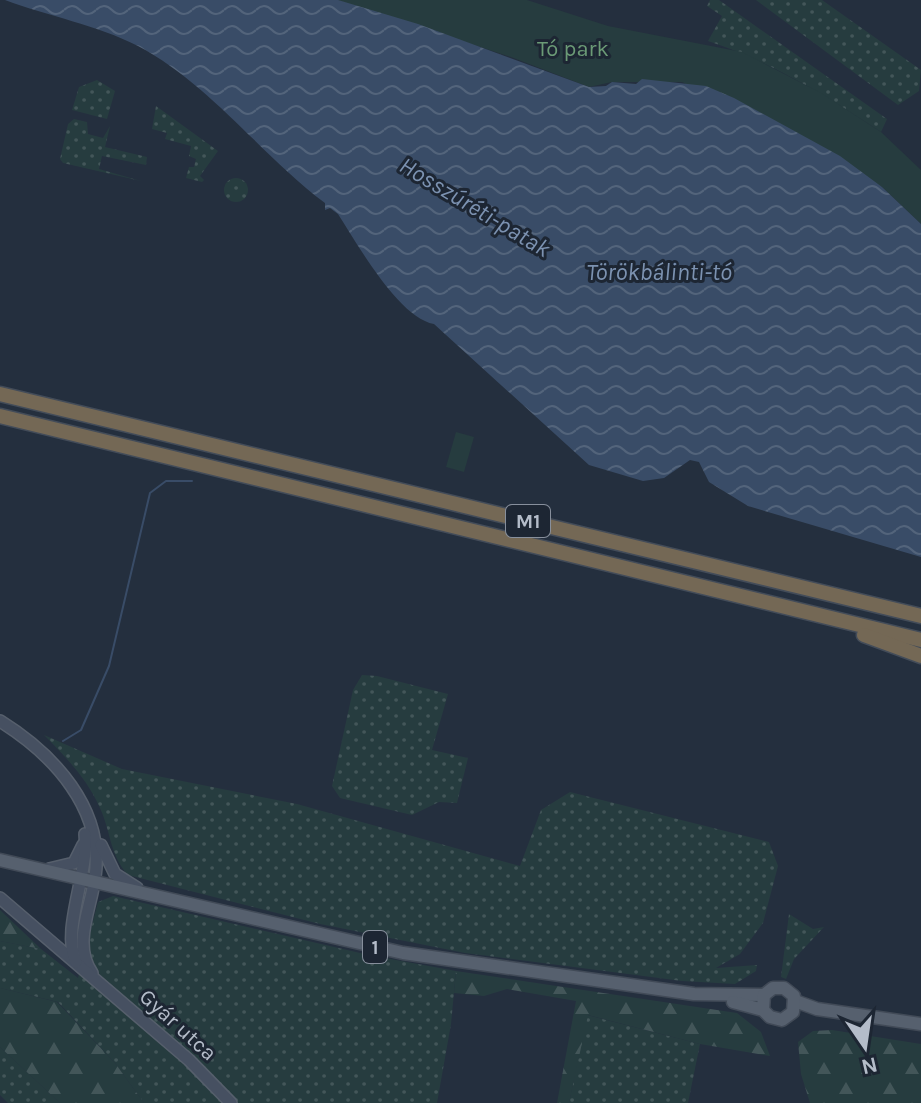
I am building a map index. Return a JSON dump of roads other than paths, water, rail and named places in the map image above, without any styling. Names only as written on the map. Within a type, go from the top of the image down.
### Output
[{"type":"highway","name":"M1","points":[[0,394],[921,616]]},
{"type":"highway","name":"M1","points":[[0,416],[921,640]]},
{"type":"highway","points":[[795,610],[921,656]]},
{"type":"main road","points":[[0,721],[55,764],[82,805],[108,866],[124,882],[143,891]]},
{"type":"main road","points":[[82,805],[89,880]]},
{"type":"main road","points":[[78,966],[71,945],[89,880],[94,839],[82,805]]},
{"type":"main road","points":[[48,869],[74,863],[81,855],[85,834]]},
{"type":"main road","name":"1","points":[[0,860],[403,953],[687,993],[736,997],[764,995],[781,987],[791,992],[795,1001],[817,1009],[921,1024]]},
{"type":"main road","name":"Gyár utca","points":[[89,880],[90,906],[81,951],[97,979]]},
{"type":"main road","points":[[90,906],[96,897],[119,886]]},
{"type":"main road","name":"Gyár utca","points":[[0,898],[97,979],[231,1103]]},
{"type":"main road","name":"1","points":[[687,993],[763,1010],[777,1020],[791,1015],[893,1020]]},
{"type":"main road","points":[[763,1010],[764,995]]},
{"type":"main road","points":[[791,1015],[795,1001]]},
{"type":"water","name":"Törökbálinti-tó","points":[[5,0],[338,0],[418,24],[589,87],[606,86],[612,82],[636,84],[642,79],[706,86],[840,156],[882,187],[921,224],[921,557],[748,506],[709,482],[699,462],[690,460],[664,478],[643,481],[589,465],[434,324],[407,309],[380,278],[338,214],[330,208],[325,210],[325,203],[189,80],[122,39]]},
{"type":"waterway","points":[[63,741],[81,730],[109,666],[150,493],[166,481],[192,481]]},
{"type":"park label","name":"Tó park","points":[[573,49]]},
{"type":"water label","name":"Hosszúréti-patak","points":[[475,207]]}]
